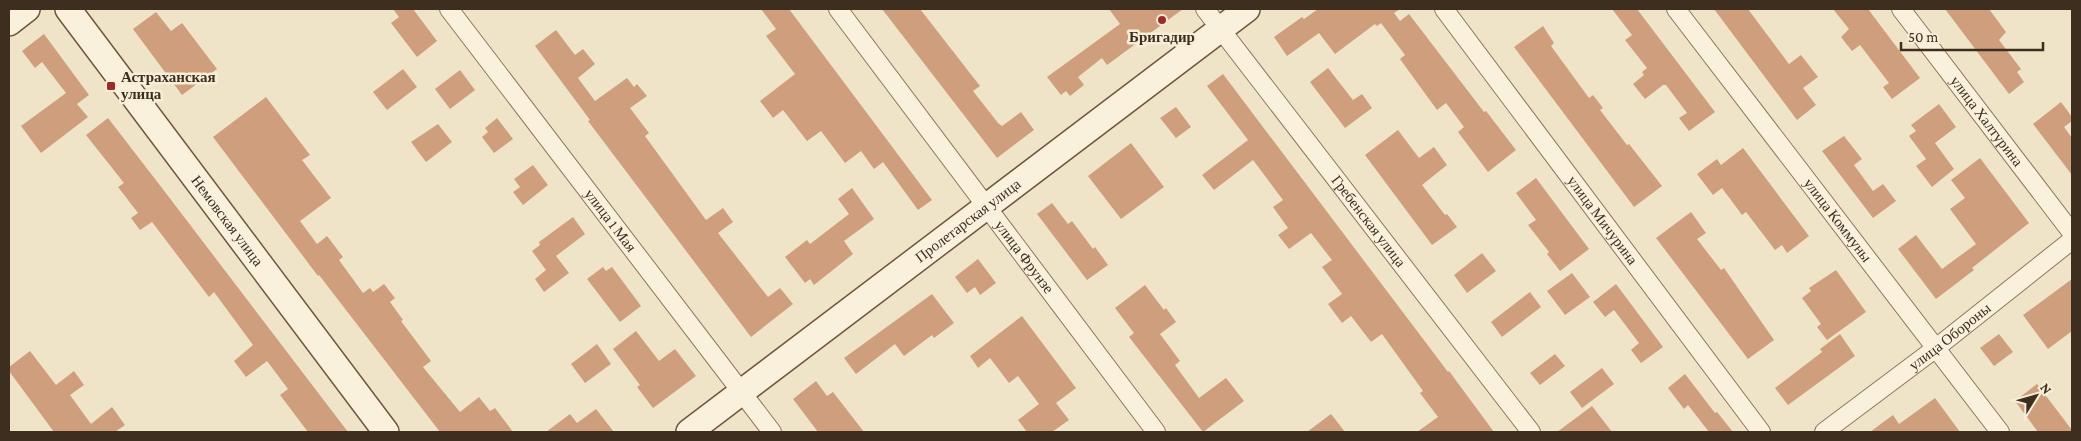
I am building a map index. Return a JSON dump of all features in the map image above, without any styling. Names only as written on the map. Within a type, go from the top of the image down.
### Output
[{"type":"main road","points":[[9,23],[27,9]]},
{"type":"main road","name":"Немовская улица","points":[[68,9],[386,432]]},
{"type":"main road","name":"Пролетарская улица","points":[[689,432],[1247,9]]},
{"type":"street","name":"улица 1 Мая","points":[[449,9],[772,432]]},
{"type":"street","name":"улица Фрунзе","points":[[838,9],[1156,432]]},
{"type":"street","name":"Гребенская улица","points":[[1205,9],[1531,432]]},
{"type":"street","name":"улица Мичурина","points":[[1444,9],[1761,432]]},
{"type":"street","name":"улица Коммуны","points":[[1676,9],[2000,432]]},
{"type":"street","name":"улица Халтурина","points":[[1900,9],[2072,233]]},
{"type":"street","name":"улица Обороны","points":[[1824,432],[1936,348],[2072,240]]},
{"type":"building","points":[[393,9],[413,9],[437,41],[417,57],[391,23],[399,17]]},
{"type":"building","points":[[761,9],[789,9],[932,200],[918,210],[883,162],[874,169],[861,151],[845,163],[821,131],[807,141],[783,110],[773,118],[760,101],[795,74],[766,36],[776,29]]},
{"type":"building","points":[[882,9],[920,9],[980,86],[973,91],[998,123],[1002,126],[1021,112],[1034,130],[997,158]]},
{"type":"building","points":[[1109,9],[1183,9],[1107,65],[1102,58],[1078,77],[1084,85],[1070,96],[1066,91],[1061,95],[1047,77],[1120,24]]},
{"type":"building","points":[[1318,9],[1400,9],[1394,13],[1400,21],[1409,14],[1484,112],[1486,111],[1516,150],[1488,172],[1458,132],[1464,127],[1446,103],[1437,110],[1400,59],[1405,55],[1381,23],[1377,26],[1375,24],[1335,54],[1319,33],[1287,56],[1274,37],[1302,17],[1304,19]]},
{"type":"building","points":[[1612,9],[1637,9],[1715,112],[1689,131],[1679,118],[1687,113],[1666,85],[1663,85],[1645,99],[1633,84],[1644,75],[1642,72],[1647,68],[1625,40],[1632,35]]},
{"type":"building","points":[[1714,9],[1748,9],[1789,64],[1801,55],[1818,77],[1803,88],[1816,105],[1797,120]]},
{"type":"building","points":[[1833,9],[1868,9],[1920,78],[1892,99],[1883,87],[1889,83],[1860,45],[1852,51],[1841,37],[1849,29]]},
{"type":"building","points":[[1945,9],[1989,9],[2006,32],[1999,40],[2021,69],[2017,72],[2024,82],[2009,94]]},
{"type":"building","points":[[156,12],[171,31],[182,23],[217,69],[182,95],[133,29]]},
{"type":"building","points":[[1543,26],[1554,43],[1551,46],[1589,98],[1593,95],[1603,108],[1600,110],[1662,186],[1634,207],[1514,47]]},
{"type":"building","points":[[556,30],[575,55],[583,49],[595,64],[578,78],[595,101],[627,78],[634,87],[637,84],[647,96],[630,108],[649,133],[645,136],[706,220],[723,208],[733,222],[718,233],[768,297],[780,288],[793,304],[751,337],[588,121],[590,120],[535,46]]},
{"type":"building","points":[[44,34],[89,95],[77,104],[88,117],[41,153],[21,126],[66,93],[42,62],[35,68],[22,51]]},
{"type":"building","points":[[1328,68],[1353,100],[1362,94],[1372,108],[1345,128],[1310,82]]},
{"type":"building","points":[[403,69],[417,87],[387,110],[373,92]]},
{"type":"building","points":[[460,70],[475,90],[450,109],[435,89]]},
{"type":"building","points":[[1223,74],[1494,432],[1417,432],[1438,417],[1420,393],[1423,391],[1382,334],[1371,342],[1351,316],[1342,323],[1328,304],[1342,294],[1322,267],[1332,260],[1311,233],[1289,249],[1278,235],[1288,228],[1273,207],[1283,200],[1253,160],[1214,190],[1202,175],[1248,140],[1207,86]]},
{"type":"building","points":[[266,97],[310,155],[302,160],[331,198],[300,221],[317,244],[327,236],[343,257],[339,260],[363,293],[370,288],[373,292],[384,284],[395,298],[390,302],[403,320],[401,321],[431,361],[423,367],[460,412],[479,397],[490,411],[495,408],[513,432],[440,432],[318,276],[213,137]]},
{"type":"building","points":[[2061,102],[2072,117],[2072,121],[2064,127],[2072,138],[2072,175],[2033,124]]},
{"type":"building","points":[[1939,104],[1956,127],[1935,143],[1954,169],[1932,187],[1916,166],[1926,159],[1909,136],[1916,131],[1911,125]]},
{"type":"building","points":[[1176,107],[1191,127],[1176,138],[1160,118]]},
{"type":"building","points":[[108,118],[348,432],[308,432],[280,395],[288,389],[267,361],[246,377],[234,361],[253,345],[214,292],[209,297],[152,222],[140,230],[131,218],[138,213],[118,187],[124,183],[86,135]]},
{"type":"building","points":[[497,118],[513,139],[494,153],[482,137],[488,132],[485,128]]},
{"type":"building","points":[[438,124],[452,142],[426,162],[411,142]]},
{"type":"building","points":[[1398,130],[1419,158],[1434,147],[1447,165],[1422,185],[1445,215],[1447,214],[1457,227],[1432,245],[1365,155]]},
{"type":"building","points":[[1844,136],[1862,159],[1854,165],[1873,191],[1883,184],[1896,201],[1873,218],[1822,151]]},
{"type":"building","points":[[1131,143],[1164,187],[1121,219],[1088,176]]},
{"type":"building","points":[[1743,148],[1809,236],[1787,253],[1782,245],[1775,250],[1746,212],[1742,215],[1722,188],[1713,195],[1697,174],[1717,159],[1721,165]]},
{"type":"building","points":[[1980,158],[2029,223],[1972,268],[1974,270],[1936,299],[1898,249],[1916,235],[1942,269],[1976,244],[1950,209],[1965,198],[1951,180]]},
{"type":"building","points":[[533,165],[548,185],[523,205],[513,192],[520,187],[514,179]]},
{"type":"building","points":[[1536,178],[1589,249],[1560,271],[1547,254],[1549,252],[1528,225],[1536,220],[1516,193]]},
{"type":"building","points":[[852,188],[874,219],[844,241],[853,254],[814,285],[810,279],[805,283],[785,257],[807,240],[810,244],[849,214],[838,199]]},
{"type":"building","points":[[1052,203],[1068,224],[1072,221],[1108,265],[1087,280],[1037,214]]},
{"type":"building","points":[[1691,212],[1706,233],[1697,239],[1721,270],[1724,268],[1774,340],[1748,359],[1656,238]]},
{"type":"building","points":[[573,217],[585,234],[556,256],[569,273],[544,292],[535,279],[546,270],[532,251],[540,245],[539,242]]},
{"type":"building","points":[[1482,253],[1496,271],[1467,293],[1454,275]]},
{"type":"building","points":[[978,259],[996,283],[980,295],[975,287],[967,293],[955,277]]},
{"type":"building","points":[[603,267],[606,271],[612,267],[641,306],[620,322],[587,279]]},
{"type":"building","points":[[1836,270],[1866,312],[1827,340],[1817,327],[1821,324],[1802,298],[1811,291],[1809,288]]},
{"type":"building","points":[[1572,273],[1590,297],[1565,315],[1547,291]]},
{"type":"building","points":[[2072,279],[2072,331],[2048,349],[2023,315]]},
{"type":"building","points":[[1616,284],[1663,347],[1641,363],[1631,350],[1639,343],[1614,310],[1605,317],[1593,302]]},
{"type":"building","points":[[1145,285],[1176,322],[1160,334],[1180,361],[1175,365],[1199,398],[1226,378],[1244,401],[1203,432],[1129,337],[1134,333],[1115,308]]},
{"type":"building","points":[[1530,292],[1541,307],[1502,337],[1491,322]]},
{"type":"building","points":[[932,294],[954,323],[934,338],[932,335],[904,356],[895,344],[856,374],[844,358]]},
{"type":"building","points":[[1022,316],[1076,388],[1056,403],[1069,420],[1052,432],[1027,432],[1018,420],[1039,404],[1018,376],[1009,383],[990,358],[978,368],[970,356]]},
{"type":"building","points":[[636,331],[659,361],[675,349],[696,376],[653,408],[637,387],[640,385],[613,349]]},
{"type":"building","points":[[1840,334],[1855,356],[1788,405],[1775,388],[1822,352],[1820,349]]},
{"type":"building","points":[[1999,334],[2013,352],[1994,366],[1980,348]]},
{"type":"building","points":[[597,344],[611,364],[585,383],[571,364]]},
{"type":"building","points":[[30,351],[56,385],[74,371],[84,385],[70,395],[91,424],[112,407],[125,425],[115,432],[54,432],[9,371],[9,367]]},
{"type":"building","points":[[1555,354],[1565,366],[1540,385],[1530,373]]},
{"type":"building","points":[[1602,368],[1614,384],[1582,408],[1570,392]]},
{"type":"building","points":[[1685,374],[1715,413],[1717,412],[1733,432],[1709,432],[1688,405],[1684,409],[1668,388]]},
{"type":"building","points":[[816,381],[827,396],[833,392],[864,432],[818,432],[793,399]]},
{"type":"building","points":[[2037,384],[2072,432],[2038,432],[2015,401]]},
{"type":"building","points":[[1935,398],[1960,432],[1870,432],[1893,415],[1899,424]]},
{"type":"building","points":[[1592,406],[1612,432],[1557,432]]},
{"type":"building","points":[[596,409],[614,432],[546,432],[570,414],[577,423]]},
{"type":"building","points":[[1331,414],[1345,432],[1307,432]]},
{"type":"place","name":"Бригадир","points":[[1162,20]]},
{"type":"place","name":"Астраханская улица","points":[[111,86]]}]
